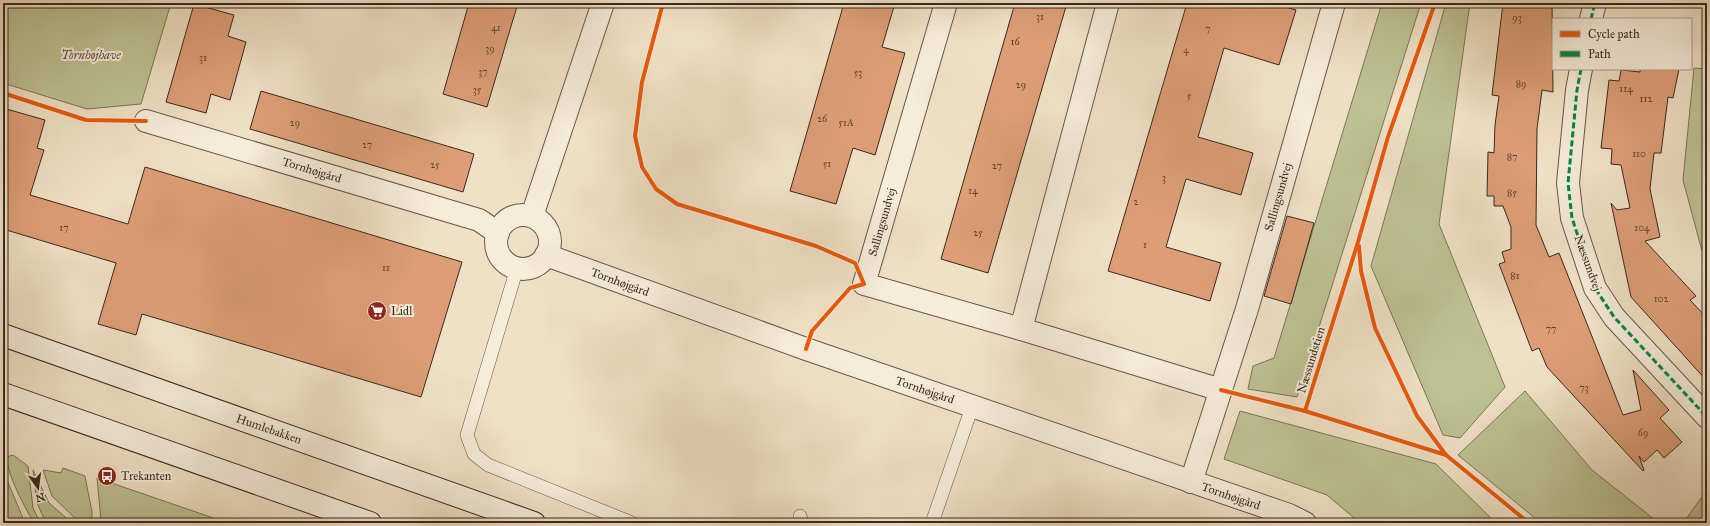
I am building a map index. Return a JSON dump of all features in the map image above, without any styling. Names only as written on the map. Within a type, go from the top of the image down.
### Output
[{"type":"street","points":[[532,216],[603,3]]},
{"type":"street","name":"Sallingsundvej","points":[[946,3],[864,284],[1020,329],[1221,390]]},
{"type":"street","points":[[1020,329],[1108,3]]},
{"type":"street","name":"Sallingsundvej","points":[[1191,482],[1247,309],[1334,3]]},
{"type":"street","points":[[1591,18],[1595,3]]},
{"type":"street","name":"Næssundvej","points":[[1581,70],[1577,90],[1568,183],[1572,218],[1595,288],[1614,317],[1707,417]]},
{"type":"street","name":"Tornhøjgård","points":[[146,121],[479,220],[498,233]]},
{"type":"street","points":[[521,215],[532,216],[540,221],[546,228],[550,236],[550,246],[546,255],[539,264],[528,268],[517,268],[507,263],[500,255],[496,244],[498,233],[503,224],[511,218],[521,215]]},
{"type":"street","name":"Tornhøjgård","points":[[546,255],[806,349],[1289,515],[1305,523]]},
{"type":"street","name":"Humlebakken","points":[[3,335],[534,523]]},
{"type":"street","points":[[3,394],[370,523]]},
{"type":"lane","points":[[517,268],[467,435],[474,454],[488,465],[632,523]]},
{"type":"lane","points":[[932,523],[972,407]]},
{"type":"green space","name":"Tornhøjhave","points":[[3,3],[171,3],[141,104],[87,109],[3,83]]},
{"type":"green space","points":[[1382,3],[1421,3],[1297,397],[1248,389],[1253,366],[1274,358]]},
{"type":"green space","points":[[1446,3],[1470,3],[1439,224],[1505,387],[1460,438],[1443,435],[1371,266]]},
{"type":"green space","points":[[1694,68],[1707,69],[1707,248],[1702,251],[1683,180]]},
{"type":"green space","points":[[1525,391],[1592,470],[1659,523],[1541,523],[1458,455]]},
{"type":"green space","points":[[1240,411],[1436,464],[1496,523],[1360,523],[1327,495],[1224,459]]},
{"type":"green space","points":[[13,455],[28,466],[33,508],[40,523],[34,523],[13,482],[6,457]]},
{"type":"green space","points":[[63,468],[85,476],[92,512],[92,517],[87,521],[77,520],[52,496],[43,470],[61,473]]},
{"type":"green space","points":[[33,470],[49,503],[72,523],[46,523],[37,503]]},
{"type":"green space","points":[[3,472],[4,473],[25,523],[3,523]]},
{"type":"green space","points":[[97,478],[228,523],[99,523],[101,520]]},
{"type":"green space","points":[[1707,490],[1707,523],[1683,523],[1686,519]]},
{"type":"building","points":[[469,3],[518,3],[487,107],[443,94]]},
{"type":"building","points":[[844,3],[895,3],[882,47],[905,53],[875,155],[853,148],[836,204],[790,191]]},
{"type":"building","points":[[1015,3],[1067,3],[988,273],[941,259]]},
{"type":"building","points":[[1187,3],[1273,3],[1296,10],[1279,65],[1224,48],[1198,137],[1253,153],[1241,195],[1186,179],[1166,247],[1221,263],[1210,301],[1108,271]]},
{"type":"building","points":[[1503,3],[1552,3],[1553,92],[1542,90],[1537,129],[1536,225],[1549,257],[1559,253],[1623,415],[1641,410],[1633,370],[1669,410],[1660,418],[1682,442],[1664,458],[1657,450],[1644,462],[1639,456],[1644,470],[1643,471],[1547,367],[1539,348],[1532,351],[1499,264],[1505,262],[1502,252],[1511,249],[1511,227],[1503,206],[1494,206],[1494,196],[1487,196],[1488,152],[1494,153],[1495,125],[1499,96],[1492,95]]},
{"type":"building","points":[[194,4],[234,15],[228,36],[246,42],[230,100],[211,94],[206,113],[166,102]]},
{"type":"building","points":[[1621,70],[1640,72],[1640,70],[1679,70],[1673,98],[1668,97],[1661,153],[1654,153],[1650,189],[1660,237],[1645,241],[1696,296],[1690,300],[1707,318],[1707,381],[1631,297],[1611,203],[1617,210],[1630,208],[1621,165],[1611,164],[1612,149],[1601,148],[1609,80],[1619,81]]},
{"type":"building","points":[[261,91],[474,154],[463,192],[250,129]]},
{"type":"building","points":[[3,108],[45,120],[37,148],[44,150],[30,195],[128,224],[145,167],[462,262],[421,397],[142,314],[136,335],[98,324],[116,263],[3,229]]},
{"type":"building","points":[[1287,216],[1314,223],[1291,304],[1264,296]]},
{"type":"marked path","points":[[1591,18],[1595,3]]},
{"type":"marked path","points":[[1581,70],[1577,90],[1568,183],[1572,218],[1595,288],[1614,317],[1704,414]]},
{"type":"cycle path","points":[[663,3],[642,82],[635,136],[642,167],[656,189],[677,204],[816,246],[855,263],[864,284],[850,288],[812,331],[806,349]]},
{"type":"cycle path","name":"Næssundstien","points":[[1305,411],[1358,242],[1388,137],[1435,3]]},
{"type":"cycle path","points":[[3,93],[86,120],[146,121]]},
{"type":"cycle path","points":[[1359,246],[1361,271],[1375,328],[1417,416],[1446,455]]},
{"type":"cycle path","points":[[1221,390],[1305,411],[1446,455],[1529,523]]},
{"type":"place","name":"Lidl","points":[[377,311]]},
{"type":"place","name":"Trekanten","points":[[107,476]]}]
